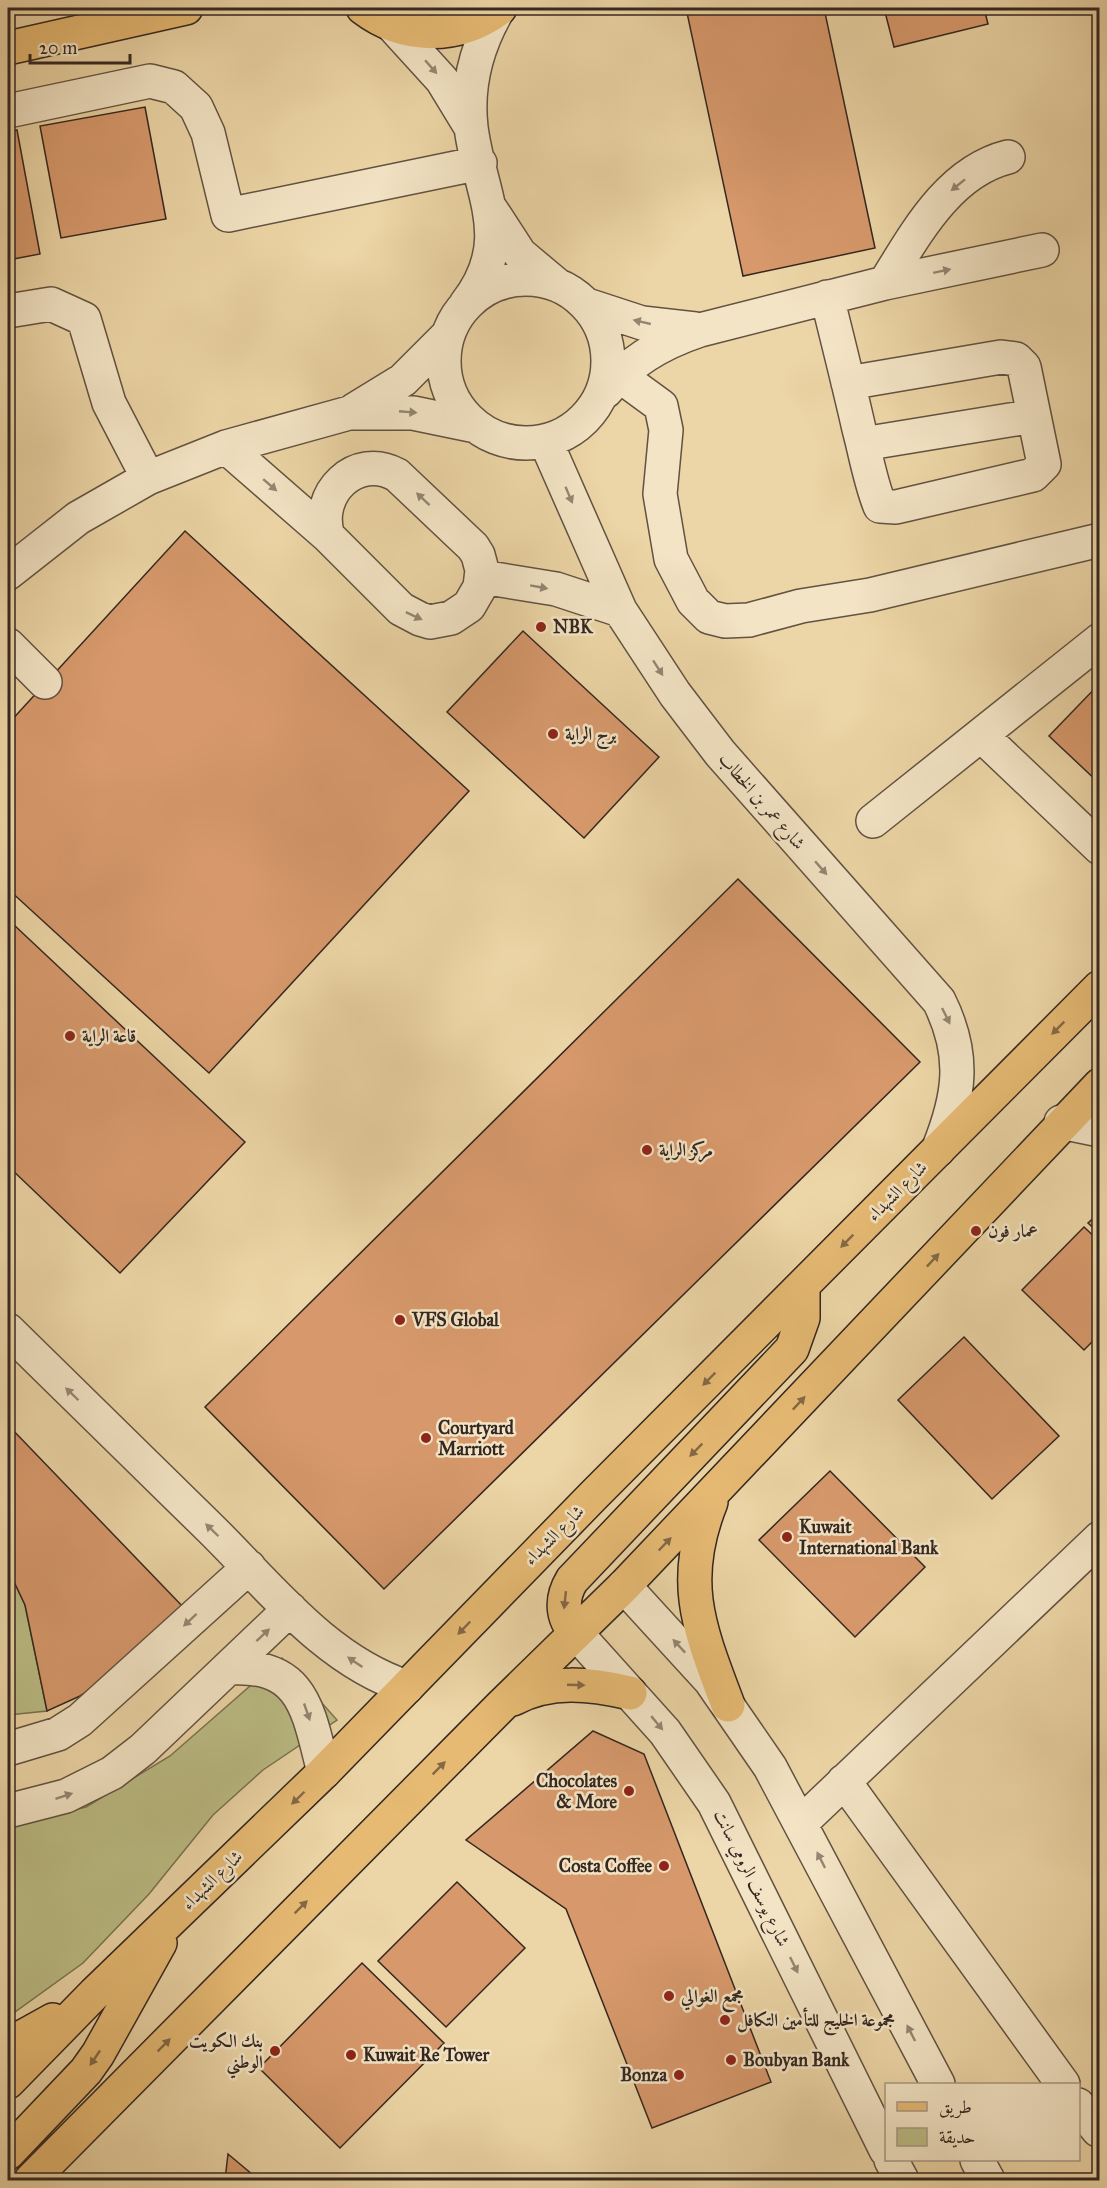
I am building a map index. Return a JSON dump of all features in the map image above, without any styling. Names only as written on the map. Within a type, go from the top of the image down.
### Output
[{"type":"main road","points":[[8,48],[186,8]]},
{"type":"main road","points":[[370,12],[428,32],[447,31],[483,19],[500,8]]},
{"type":"main road","name":"شارع الشهداء","points":[[8,2082],[95,1993],[324,1772],[504,1586],[1100,987]]},
{"type":"main road","points":[[31,2181],[714,1494],[1061,1122],[1100,1085]]},
{"type":"main road","points":[[576,1633],[565,1616],[563,1601],[572,1580],[792,1349],[803,1318],[802,1286]]},
{"type":"main road","points":[[714,1494],[697,1543],[694,1587],[701,1629],[728,1705]]},
{"type":"main road","points":[[504,1586],[552,1570],[582,1568],[611,1576],[624,1586]]},
{"type":"main road","points":[[501,1706],[527,1692],[553,1686],[577,1684],[630,1694]]},
{"type":"main road","points":[[8,2153],[86,2071],[98,2054],[175,1915]]},
{"type":"main road","points":[[8,2045],[95,1993]]},
{"type":"main road","points":[[54,2181],[123,2086]]},
{"type":"street","points":[[500,8],[484,34],[477,52],[471,89],[471,128],[492,211],[491,243],[483,273],[454,324],[444,355],[445,375],[450,394],[461,412],[476,426],[493,436],[513,442],[546,442],[572,429],[587,416],[610,388],[657,348],[700,330],[885,283],[1042,250]]},
{"type":"street","points":[[370,12],[448,87],[471,128]]},
{"type":"street","points":[[8,111],[150,81],[174,87],[196,107],[208,133],[228,215],[480,163]]},
{"type":"street","points":[[885,283],[910,242],[941,201],[974,172],[1008,157]]},
{"type":"street","points":[[492,211],[520,254],[560,287],[587,305],[642,323],[700,330]]},
{"type":"street","points":[[8,573],[78,518],[148,478],[226,447],[350,412],[403,380],[477,295],[499,283],[524,279],[549,282],[560,287]]},
{"type":"street","points":[[827,297],[848,383],[863,444],[880,506],[896,507],[1033,475],[1040,471],[1044,464],[1024,367],[1016,359],[1001,357],[848,383]]},
{"type":"street","points":[[8,310],[51,304],[84,319],[109,403],[148,478]]},
{"type":"street","points":[[587,305],[599,322],[607,350],[606,380],[610,388],[661,406],[666,430],[660,494],[671,559],[693,601],[709,616],[725,621],[749,620],[801,606],[870,595],[1100,540]]},
{"type":"street","points":[[350,412],[413,412],[476,426]]},
{"type":"street","points":[[863,444],[1034,416]]},
{"type":"street","name":"شارع عمر بن الخطاب","points":[[546,442],[620,610],[675,694],[720,753],[939,1001],[951,1025],[957,1053],[958,1080],[955,1103],[938,1150]]},
{"type":"street","points":[[226,447],[328,536],[401,609],[420,620],[441,621],[461,613],[476,597],[482,577],[481,562],[473,547],[397,475],[388,470],[358,471],[341,481],[326,507],[325,527],[328,536]]},
{"type":"street","points":[[482,577],[556,589],[620,610]]},
{"type":"street","points":[[873,821],[1100,640]]},
{"type":"street","points":[[8,645],[45,682]]},
{"type":"street","points":[[981,735],[1100,848]]},
{"type":"street","points":[[1061,1122],[1100,1130]]},
{"type":"street","points":[[8,1330],[290,1609],[353,1662],[388,1681],[407,1687]]},
{"type":"street","points":[[802,1822],[1100,1538]]},
{"type":"street","points":[[8,1749],[58,1734],[80,1720],[249,1567]]},
{"type":"street","points":[[624,1586],[710,1680],[770,1767],[802,1822],[937,2083]]},
{"type":"street","points":[[8,1811],[66,1796],[112,1773],[143,1749],[290,1609]]},
{"type":"street","name":"شارع يوسف الرومي سانت","points":[[576,1633],[679,1751],[714,1803],[885,2149]]},
{"type":"street","points":[[228,1668],[262,1669],[290,1682],[307,1708],[324,1772]]},
{"type":"street","points":[[844,1781],[1062,2083]]},
{"type":"street","points":[[1080,2107],[1098,2130]]},
{"type":"street","points":[[892,2161],[902,2181]]},
{"type":"street","points":[[978,2161],[988,2181]]},
{"type":"green space","points":[[8,1569],[25,1605],[47,1711],[8,1715]]},
{"type":"green space","points":[[282,1658],[337,1720],[263,1770],[213,1815],[149,1894],[83,1963],[8,2017],[8,1826],[86,1807],[170,1756]]},
{"type":"building","points":[[686,8],[824,8],[875,248],[743,276]]},
{"type":"building","points":[[884,8],[984,8],[988,24],[894,47]]},
{"type":"building","points":[[145,107],[166,219],[61,238],[40,126]]},
{"type":"building","points":[[17,130],[40,254],[8,260],[8,132]]},
{"type":"building","points":[[185,531],[469,791],[209,1073],[8,889],[8,724]]},
{"type":"building","name":"برج الراية","points":[[523,631],[659,757],[584,838],[447,712]]},
{"type":"building","points":[[1100,683],[1100,784],[1049,736]]},
{"type":"building","name":"مركز الراية","points":[[738,879],[920,1062],[384,1589],[205,1407]]},
{"type":"building","name":"قاعة الراية","points":[[13,924],[245,1142],[120,1273],[8,1166],[8,929]]},
{"type":"building","points":[[1100,1212],[1100,1234],[1088,1223]]},
{"type":"building","points":[[1084,1227],[1100,1242],[1100,1334],[1084,1350],[1022,1290]]},
{"type":"building","points":[[964,1337],[1059,1436],[992,1499],[898,1400]]},
{"type":"building","points":[[8,1425],[186,1610],[125,1668],[80,1696],[47,1711],[25,1605],[8,1569]]},
{"type":"building","points":[[830,1471],[925,1567],[855,1637],[759,1540]]},
{"type":"building","name":"مجمع الغوالي","points":[[593,1731],[644,1754],[771,2082],[652,2128],[566,1909],[466,1840]]},
{"type":"building","points":[[457,1882],[525,1948],[446,2027],[378,1961]]},
{"type":"building","name":"Kuwait Re Tower","points":[[362,1963],[444,2043],[340,2148],[259,2068]]},
{"type":"building","points":[[228,2154],[259,2180],[225,2180]]},
{"type":"place","name":"NBK","points":[[541,627]]},
{"type":"place","name":"برج الراية","points":[[553,734]]},
{"type":"place","name":"قاعة الراية","points":[[70,1036]]},
{"type":"place","name":"مركز الراية","points":[[647,1150]]},
{"type":"place","name":"عمار فون","points":[[976,1231]]},
{"type":"place","name":"VFS Global","points":[[400,1320]]},
{"type":"place","name":"Courtyard Marriott","points":[[426,1438]]},
{"type":"place","name":"Kuwait International Bank","points":[[787,1537]]},
{"type":"place","name":"Chocolates & More","points":[[629,1791]]},
{"type":"place","name":"Costa Coffee","points":[[664,1866]]},
{"type":"place","name":"مجمع الغوالي","points":[[669,1996]]},
{"type":"place","name":"مجموعة الخليج للتأمين التكافل","points":[[725,2020]]},
{"type":"place","name":"بنك الكويت الوطني","points":[[275,2051]]},
{"type":"place","name":"Kuwait Re Tower","points":[[351,2055]]},
{"type":"place","name":"Boubyan Bank","points":[[731,2060]]},
{"type":"place","name":"Bonza","points":[[679,2075]]}]
